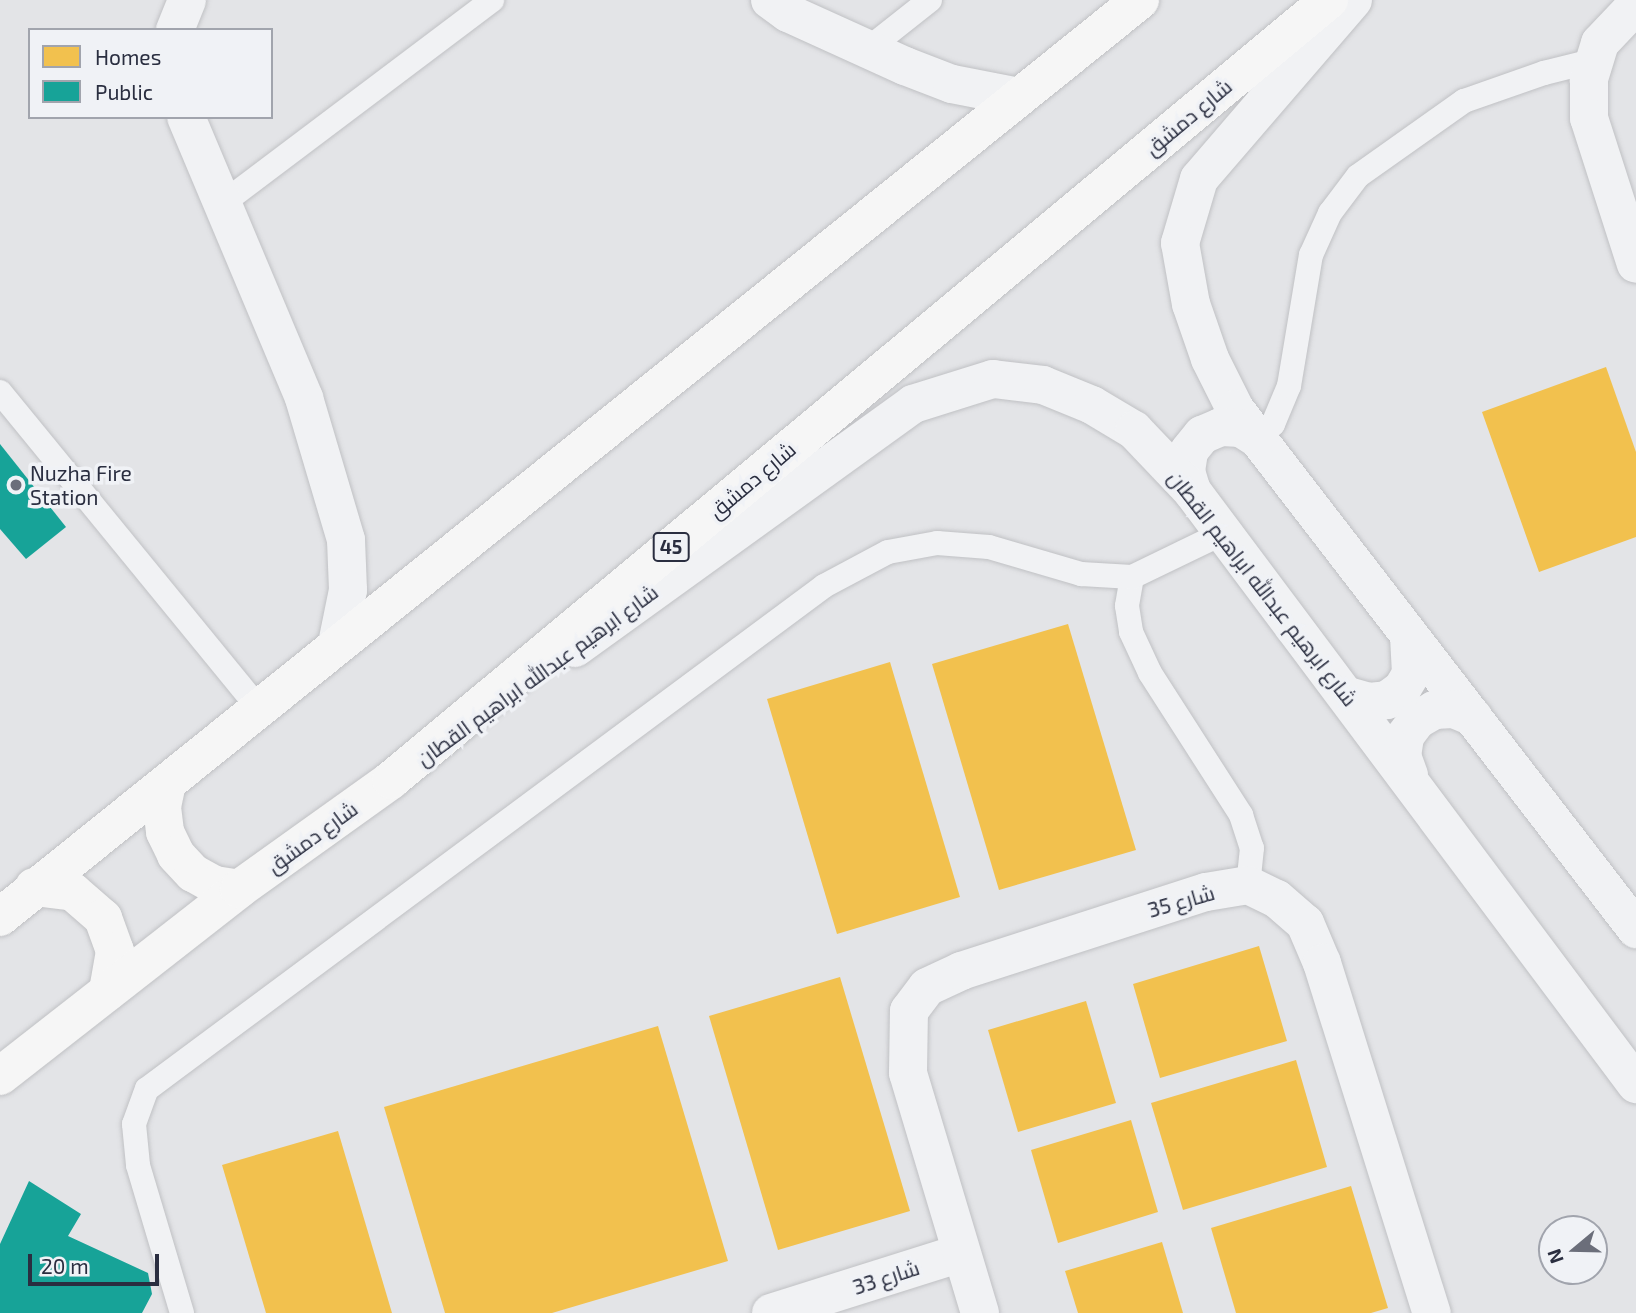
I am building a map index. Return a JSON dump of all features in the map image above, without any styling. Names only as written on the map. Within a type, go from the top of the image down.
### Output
[{"type":"main road","points":[[0,917],[1140,0]]},
{"type":"main road","name":"شارع دمشق","points":[[0,1076],[239,889],[391,780],[1329,0]]},
{"type":"main road","points":[[167,783],[162,807],[165,832],[176,855],[193,873],[215,885],[239,889]]},
{"type":"main road","points":[[34,887],[73,892],[103,918],[114,951],[108,991]]},
{"type":"street","points":[[176,28],[187,0]]},
{"type":"street","points":[[770,0],[868,49],[952,84],[1019,97]]},
{"type":"street","points":[[1353,0],[1199,179],[1180,243],[1191,304],[1210,359],[1235,409],[1636,929]]},
{"type":"street","points":[[1636,5],[1601,43],[1589,80],[1589,118],[1636,264]]},
{"type":"street","points":[[187,119],[304,398],[346,540],[348,590],[337,644]]},
{"type":"street","name":"شارع ابرهيم عبدالله ابراهيم القطان","points":[[391,780],[913,404],[993,379],[1043,385],[1092,405],[1134,430],[1192,491],[1409,775],[1636,1084]]},
{"type":"street","points":[[1192,491],[1186,471],[1189,451],[1202,435],[1221,426],[1241,428],[1258,439]]},
{"type":"street","points":[[1348,696],[1369,702],[1387,700],[1402,689],[1410,674],[1409,635]]},
{"type":"street","points":[[1409,775],[1402,756],[1405,736],[1417,720],[1444,709],[1473,717]]},
{"type":"street","points":[[1248,885],[1277,899],[1304,923],[1322,963],[1432,1313]]},
{"type":"street","name":"شارع 35","points":[[980,1313],[908,1073],[909,1011],[927,987],[961,971],[1206,892],[1248,885]]},
{"type":"street","name":"شارع 33","points":[[771,1313],[961,1253]]},
{"type":"lane","points":[[223,203],[492,0]]},
{"type":"lane","points":[[868,49],[930,0]]},
{"type":"lane","points":[[1258,439],[1273,424],[1289,386],[1311,255],[1330,213],[1358,176],[1464,101],[1544,73],[1596,60]]},
{"type":"lane","points":[[0,392],[259,708]]},
{"type":"lane","points":[[182,1313],[138,1165],[134,1124],[147,1089],[824,586],[878,558],[937,543],[989,547],[1081,574],[1132,577],[1225,532]]},
{"type":"lane","points":[[1132,577],[1127,606],[1131,632],[1150,673],[1241,815],[1252,848],[1248,885]]},
{"type":"building: Homes","points":[[1606,367],[1636,452],[1636,537],[1539,572],[1482,412]]},
{"type":"building: Homes","points":[[1068,624],[1136,850],[999,890],[932,664]]},
{"type":"building: Homes","points":[[890,662],[960,897],[837,934],[767,699]]},
{"type":"building: Homes","points":[[1259,946],[1287,1041],[1160,1078],[1133,984]]},
{"type":"building: Homes","points":[[840,977],[910,1211],[778,1250],[709,1016]]},
{"type":"building: Homes","points":[[1086,1001],[1116,1103],[1018,1132],[988,1030]]},
{"type":"building: Homes","points":[[658,1026],[728,1261],[552,1313],[445,1313],[384,1107]]},
{"type":"building: Homes","points":[[1296,1060],[1327,1167],[1183,1210],[1151,1103]]},
{"type":"building: Homes","points":[[1131,1120],[1158,1212],[1058,1243],[1031,1150]]},
{"type":"building: Homes","points":[[338,1131],[392,1313],[266,1313],[222,1165]]},
{"type":"building: Homes","points":[[1351,1186],[1388,1308],[1371,1313],[1236,1313],[1211,1228]]},
{"type":"building: Homes","points":[[1162,1242],[1183,1313],[1078,1313],[1065,1271]]},
{"type":"building: Public","name":"Nuzha Fire Station","points":[[0,444],[66,527],[26,559],[0,529]]},
{"type":"building: Public","points":[[29,1181],[81,1214],[68,1236],[148,1273],[152,1294],[142,1313],[0,1313],[0,1244]]},
{"type":"place","name":"Nuzha Fire Station","points":[[16,485]]}]
